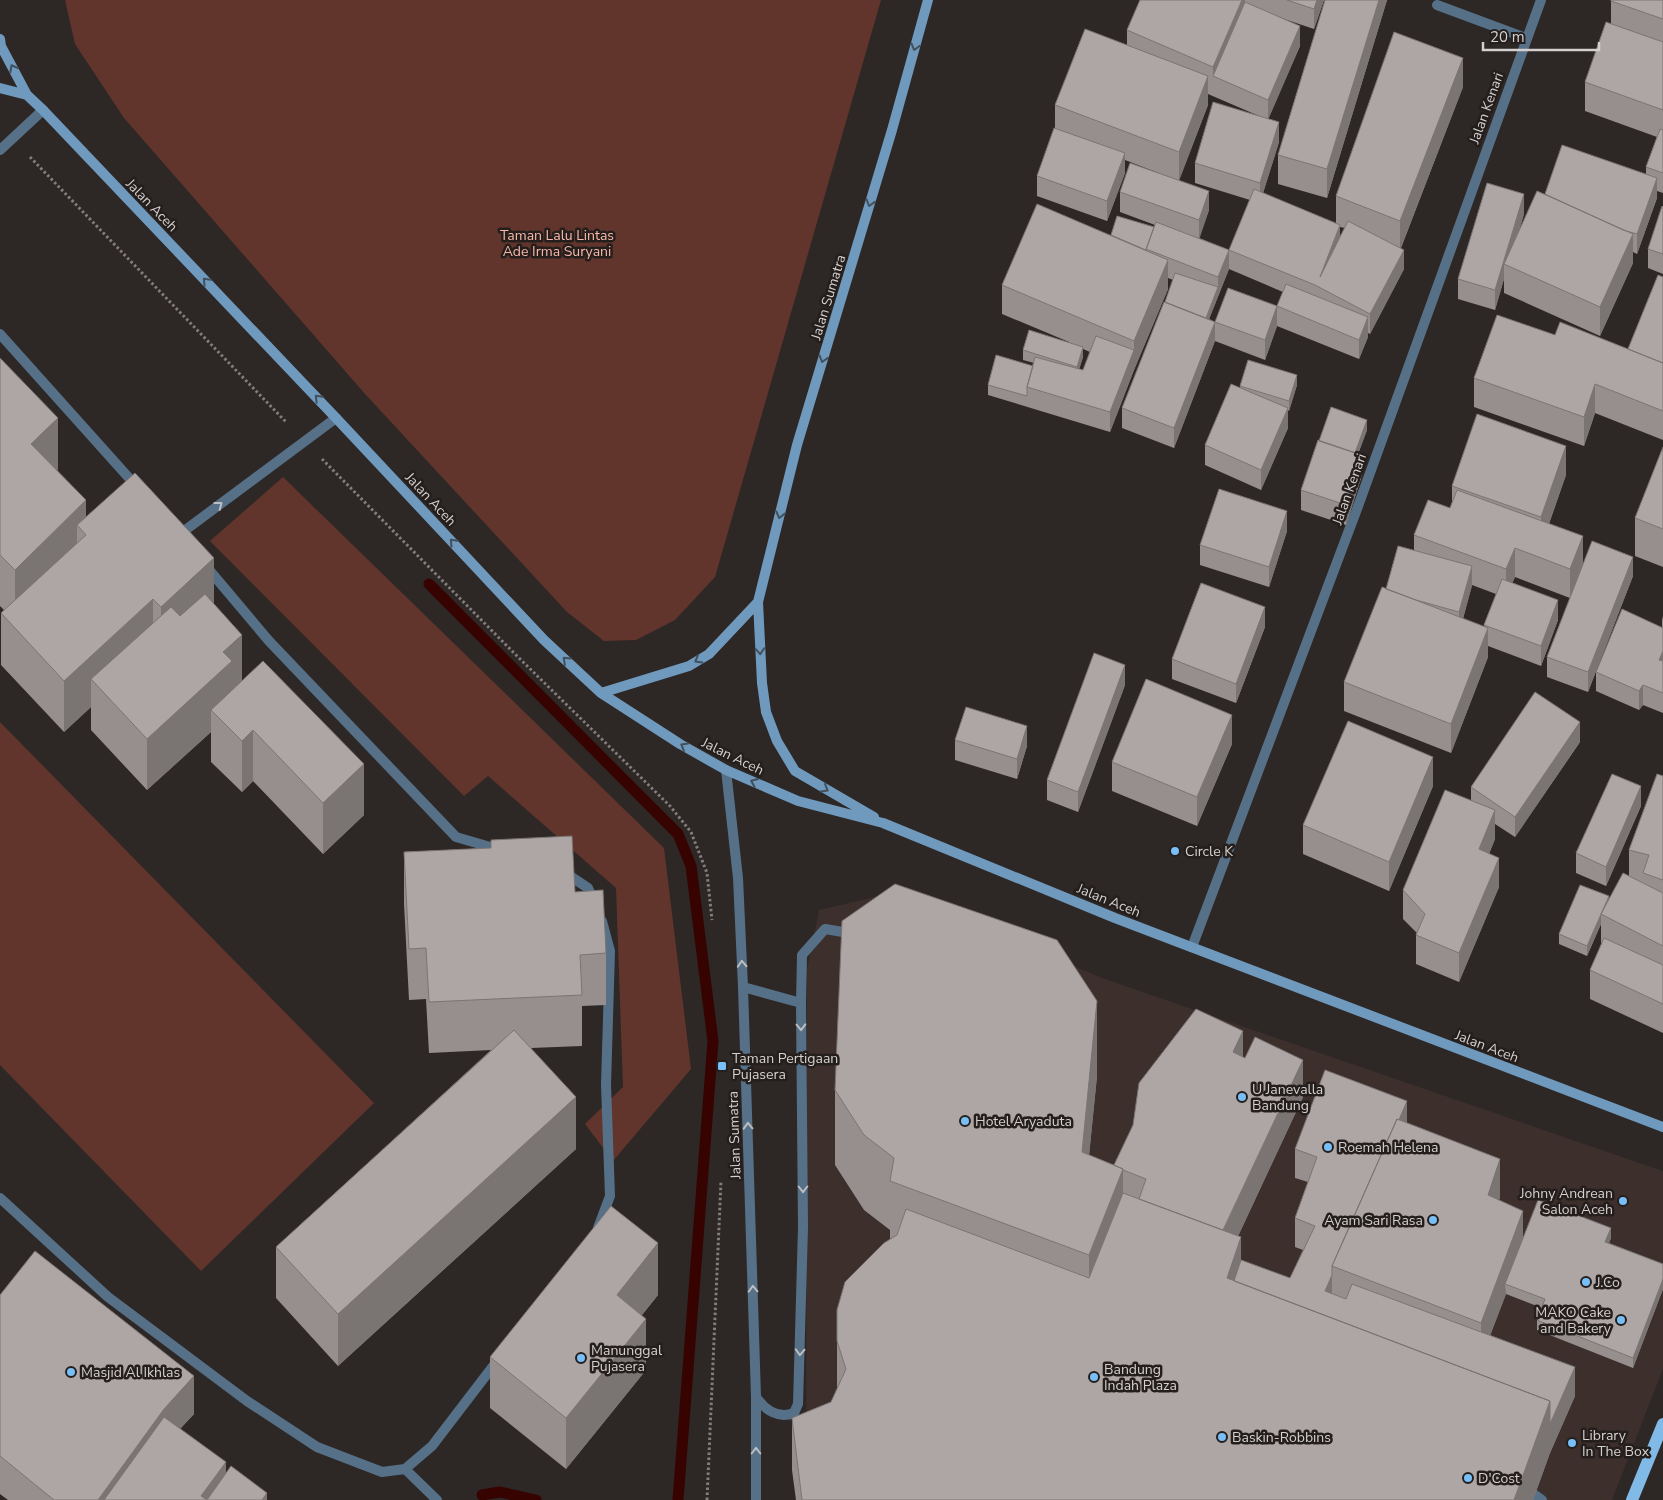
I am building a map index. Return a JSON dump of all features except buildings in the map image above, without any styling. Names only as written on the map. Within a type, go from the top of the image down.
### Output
[{"type":"main road","name":"Jalan Sumatra","points":[[883,823],[796,771],[777,741],[766,712],[762,683],[758,602],[797,445],[892,130],[928,0]]},
{"type":"main road","points":[[0,39],[1,46],[27,95]]},
{"type":"main road","name":"Jalan Aceh","points":[[0,88],[27,95],[43,110],[544,640],[601,693],[680,744],[726,770],[798,801],[883,823],[1114,918],[1663,1127]]},
{"type":"main road","name":"Jalan Sumatra","points":[[601,693],[689,666],[709,654],[758,602]]},
{"type":"main road","points":[[1632,1500],[1663,1424]]},
{"type":"street","name":"Jalan Kenari","points":[[1192,947],[1357,508],[1526,38],[1542,0]]},
{"type":"street","points":[[1437,5],[1526,38]]},
{"type":"street","points":[[0,150],[43,110]]},
{"type":"street","points":[[0,334],[146,497]]},
{"type":"street","points":[[180,534],[336,418]]},
{"type":"street","points":[[199,557],[269,641],[456,837],[514,854]]},
{"type":"street","name":"Jalan Sumatra","points":[[726,770],[738,878],[743,987],[756,1396],[756,1500]]},
{"type":"street","points":[[552,863],[588,888],[602,920],[610,952],[606,1085],[610,1196],[597,1232],[591,1240]]},
{"type":"street","points":[[756,1396],[766,1409],[785,1416],[794,1413],[798,1404],[803,1218],[802,955],[826,929],[869,936]]},
{"type":"street","points":[[743,987],[801,1004]]},
{"type":"street","points":[[0,1198],[108,1297],[247,1401],[317,1447],[382,1472],[405,1469],[432,1446],[506,1350]]},
{"type":"street","points":[[405,1469],[437,1500]]},
{"type":"path","points":[[12,138],[304,440],[675,812],[691,832],[707,873],[713,930]]},
{"type":"path","points":[[707,1500],[721,1179]]},
{"type":"shaded area","points":[[896,892],[1105,979],[1663,1171],[1663,1369],[1612,1500],[806,1500],[807,969],[819,910]]},
{"type":"green space","name":"Taman Lalu Lintas Ade Irma Suryani","points":[[65,0],[881,0],[715,577],[675,620],[636,640],[604,641],[567,612],[366,395],[124,118],[75,44]]},
{"type":"green space","points":[[283,477],[664,848],[691,1069],[613,1161],[585,1124],[623,1087],[616,888],[488,776],[464,796],[210,541]]},
{"type":"green space","points":[[0,722],[374,1103],[201,1271],[0,1065]]},
{"type":"waterway","points":[[429,584],[678,834],[691,866],[713,1041],[678,1500]]},
{"type":"waterway","points":[[482,1495],[500,1492],[536,1500]]},
{"type":"place","name":"Circle K","points":[[1175,851]]},
{"type":"place","name":"Taman Pertigaan Pujasera","points":[[722,1066]]},
{"type":"place","name":"U Janevalla Bandung","points":[[1242,1097]]},
{"type":"place","name":"Hotel Aryaduta","points":[[965,1121]]},
{"type":"place","name":"Roemah Helena","points":[[1328,1147]]},
{"type":"place","name":"Johny Andrean Salon Aceh","points":[[1623,1201]]},
{"type":"place","name":"Ayam Sari Rasa","points":[[1433,1220]]},
{"type":"place","name":"J.Co","points":[[1586,1282]]},
{"type":"place","name":"MAKO Cake and Bakery","points":[[1621,1320]]},
{"type":"place","name":"Manunggal Pujasera","points":[[581,1358]]},
{"type":"place","name":"Masjid Al Ikhlas","points":[[71,1372]]},
{"type":"place","name":"Bandung Indah Plaza","points":[[1094,1377]]},
{"type":"place","name":"Baskin-Robbins","points":[[1222,1437]]},
{"type":"place","name":"Library In The Box","points":[[1572,1443]]},
{"type":"place","name":"D'Cost","points":[[1468,1478]]}]
